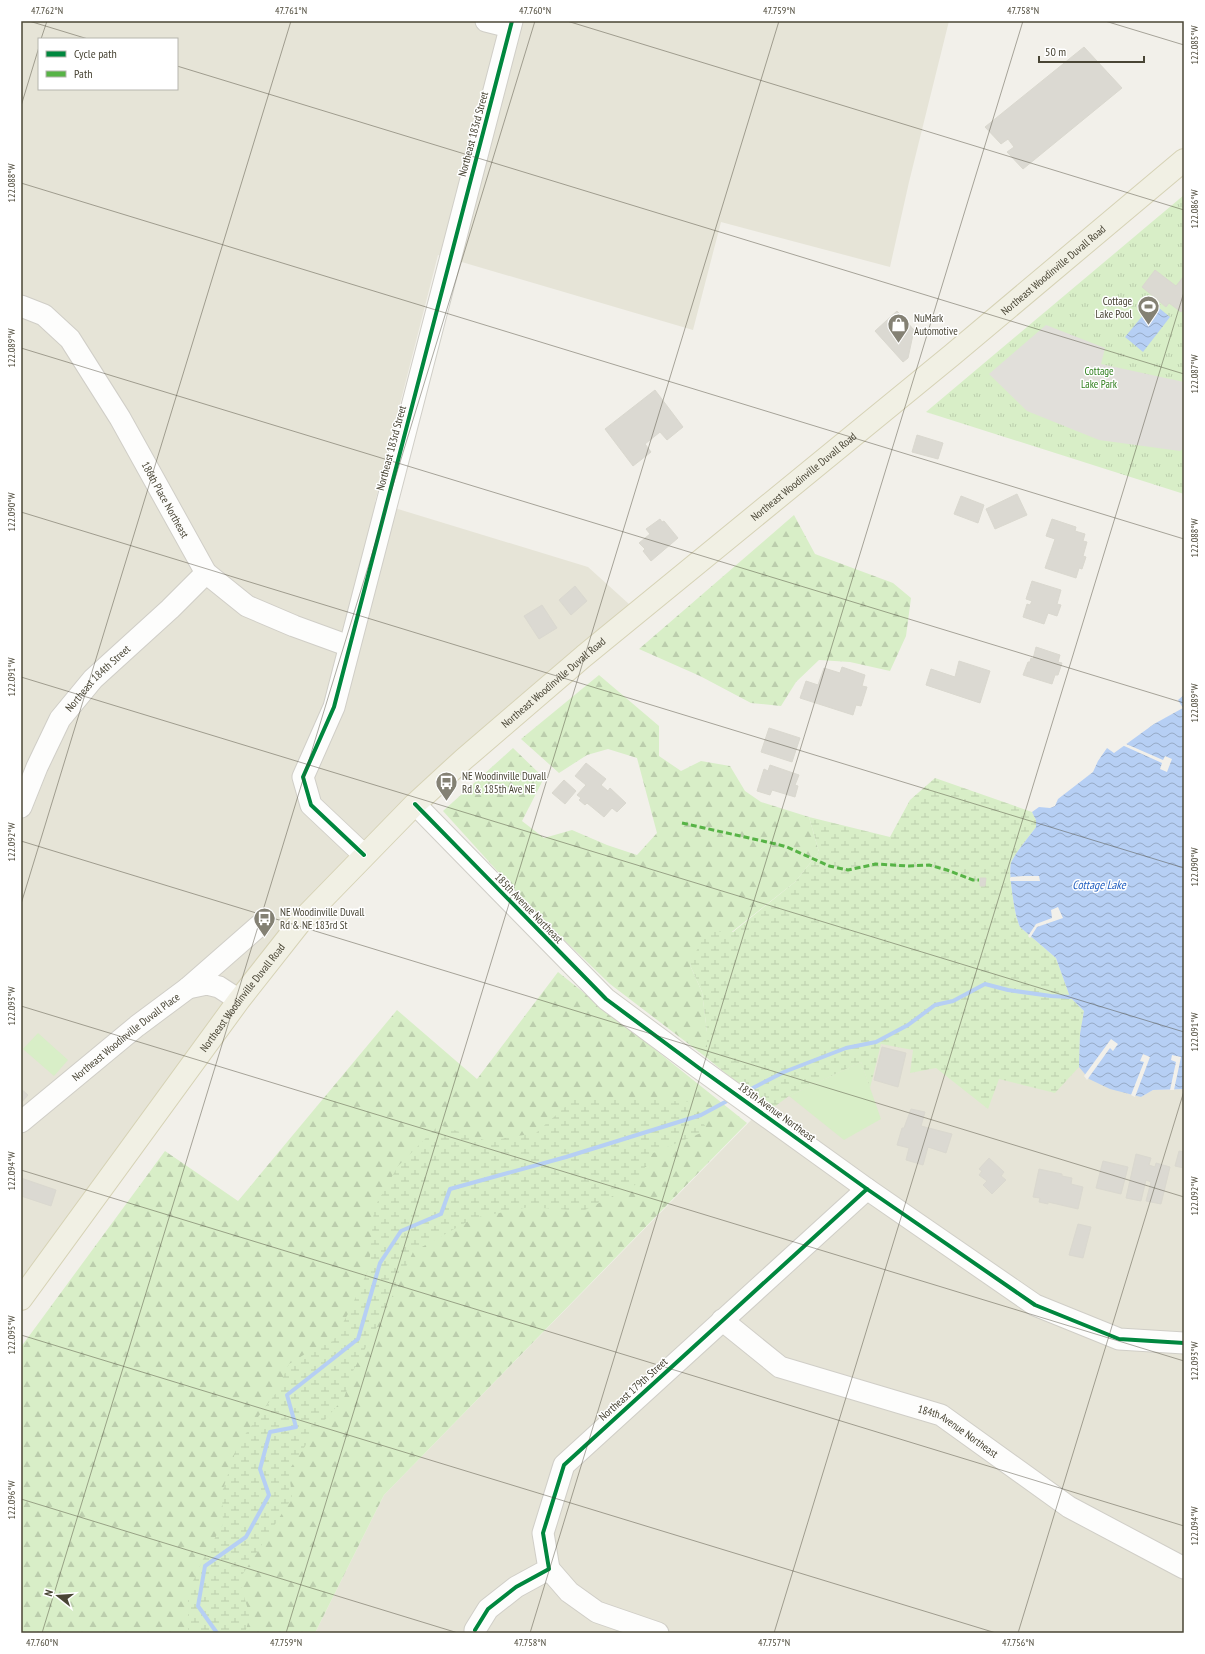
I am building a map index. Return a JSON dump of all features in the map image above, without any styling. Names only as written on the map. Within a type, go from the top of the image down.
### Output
[{"type":"main road","name":"Northeast Woodinville Duvall Road","points":[[21,1299],[239,1000],[302,920],[415,804],[470,754],[573,666],[952,355],[1184,160]]},
{"type":"street","points":[[486,21],[511,24]]},
{"type":"street","name":"Northeast 183rd Street","points":[[364,855],[311,805],[303,777],[334,707],[511,24]]},
{"type":"street","name":"186th Place Northeast","points":[[21,306],[44,315],[70,339],[120,418],[206,574],[247,606],[294,626],[349,646]]},
{"type":"street","name":"Northeast 184th Street","points":[[21,807],[37,767],[60,719],[93,679],[206,574]]},
{"type":"street","name":"185th Avenue Northeast","points":[[415,804],[606,999],[867,1189],[1034,1305],[1119,1339],[1184,1343]]},
{"type":"street","points":[[188,988],[260,924]]},
{"type":"street","name":"Northeast Woodinville Duvall Place","points":[[21,1122],[137,1026],[188,988],[207,984],[219,987],[239,1000]]},
{"type":"street","name":"Northeast 179th Street","points":[[549,1569],[543,1533],[564,1465],[867,1189]]},
{"type":"street","name":"184th Avenue Northeast","points":[[722,1320],[780,1367],[941,1414],[1069,1508],[1184,1568]]},
{"type":"street","points":[[474,1630],[488,1609],[516,1587],[549,1569],[569,1592],[597,1612],[658,1633]]},
{"type":"shaded area","points":[[21,21],[949,21],[909,182],[890,267],[721,222],[693,330],[438,255],[375,502],[588,567],[629,604],[505,714],[364,855],[21,1299]]},
{"type":"shaded area","points":[[1046,325],[1105,348],[1101,364],[1184,382],[1184,448],[1180,451],[1099,440],[1027,411],[989,374]]},
{"type":"shaded area","points":[[1027,933],[1141,1097],[1153,1090],[1184,1089],[1184,1633],[315,1633],[384,1495],[760,1111]]},
{"type":"green space","name":"Cottage Lake Park","points":[[1184,195],[1184,494],[926,412]]},
{"type":"green space","points":[[794,515],[815,554],[893,583],[911,598],[906,636],[890,671],[850,662],[819,660],[796,682],[781,706],[751,703],[700,676],[639,649]]},
{"type":"green space","points":[[599,675],[659,726],[659,756],[681,771],[701,761],[730,766],[745,791],[761,802],[809,817],[819,852],[795,882],[690,965],[702,992],[707,1032],[707,1058],[610,984],[530,907],[443,811],[513,748],[544,778],[522,821],[544,838],[572,830],[607,845],[637,855],[657,833],[637,758],[608,749],[587,755],[559,773],[521,739]]},
{"type":"green space","points":[[935,778],[1032,812],[1036,820],[1036,827],[1018,850],[1011,863],[1010,875],[1014,905],[1020,927],[1056,958],[1070,997],[1084,1011],[1080,1034],[1079,1067],[1055,1093],[999,1079],[988,1109],[936,1068],[910,1073],[913,1050],[881,1044],[870,1088],[861,1062],[789,1096],[770,1110],[707,1058],[707,1032],[702,992],[690,965],[705,932],[733,932],[795,882],[819,852],[809,817],[890,837],[910,800]]},
{"type":"green space","points":[[558,972],[747,1123],[384,1495],[315,1633],[21,1633],[21,1347],[165,1151],[238,1201],[397,1010],[477,1079]]},
{"type":"green space","points":[[38,1033],[68,1060],[54,1076],[23,1049]]},
{"type":"green space","points":[[861,1062],[881,1119],[844,1140],[789,1096]]},
{"type":"green space","points":[[575,1098],[608,1100],[644,1099],[688,1102],[708,1130],[653,1153],[635,1185],[583,1211],[529,1207],[474,1218],[413,1252],[386,1310],[353,1371],[344,1398],[316,1430],[289,1470],[292,1498],[239,1580],[250,1616],[245,1633],[188,1633],[188,1592],[204,1557],[223,1524],[222,1492],[238,1444],[275,1394],[289,1364],[313,1349],[333,1341],[349,1312],[369,1268],[374,1208],[398,1166],[439,1125],[487,1141],[536,1133]]},
{"type":"water","name":"Cottage Lake Pool","points":[[1153,303],[1170,317],[1143,352],[1125,337]]},
{"type":"water","name":"Cottage Lake","points":[[1184,695],[1184,1089],[1153,1090],[1141,1097],[1110,1089],[1089,1079],[1079,1067],[1080,1034],[1084,1011],[1070,997],[1056,958],[1020,927],[1014,905],[1010,868],[1015,855],[1036,827],[1036,820],[1032,812],[1039,807],[1050,808],[1055,806],[1058,799],[1093,772],[1098,761],[1107,748],[1114,753],[1154,724],[1183,708],[1178,700]]},
{"type":"pier","points":[[1124,743],[1163,760],[1165,756],[1172,759],[1167,772],[1160,769],[1162,763],[1122,745]]},
{"type":"pier","points":[[1039,876],[1040,881],[1010,881],[1011,877]]},
{"type":"pier","points":[[1058,907],[1063,918],[1037,927],[1030,938],[1028,936],[1036,924],[1052,918],[1051,910]]},
{"type":"pier","points":[[1111,1039],[1118,1044],[1113,1051],[1110,1048],[1087,1080],[1084,1076]]},
{"type":"pier","points":[[1143,1054],[1150,1057],[1135,1097],[1131,1095],[1144,1062],[1140,1061]]},
{"type":"pier","points":[[1172,1055],[1181,1057],[1174,1090],[1170,1090],[1176,1062],[1171,1060]]},
{"type":"building","points":[[1084,47],[1122,88],[1023,169],[1007,152],[1014,147],[1008,139],[1001,144],[985,127]]},
{"type":"building","points":[[1155,270],[1176,286],[1184,276],[1184,309],[1181,312],[1169,303],[1166,307],[1142,287]]},
{"type":"building","name":"NuMark Automotive","points":[[897,311],[914,330],[908,358],[903,362],[875,331]]},
{"type":"building","points":[[655,390],[683,427],[667,440],[660,432],[645,444],[651,452],[633,466],[605,429]]},
{"type":"building","points":[[917,435],[943,443],[938,459],[912,452]]},
{"type":"building","points":[[1017,494],[1027,515],[995,529],[986,509]]},
{"type":"building","points":[[961,496],[984,505],[978,523],[954,514]]},
{"type":"building","points":[[660,519],[662,522],[664,521],[678,538],[651,561],[643,551],[645,549],[639,543],[650,534],[646,529]]},
{"type":"building","points":[[1052,519],[1076,527],[1075,531],[1085,534],[1083,541],[1087,542],[1083,556],[1086,557],[1082,569],[1079,568],[1076,578],[1045,568],[1055,539],[1046,536]]},
{"type":"building","points":[[1032,581],[1061,590],[1057,604],[1061,605],[1057,616],[1048,613],[1044,624],[1023,617],[1027,604],[1030,605],[1032,601],[1026,599]]},
{"type":"building","points":[[575,586],[587,601],[571,615],[559,600]]},
{"type":"building","points":[[542,605],[557,628],[539,639],[524,616]]},
{"type":"building","points":[[1036,647],[1060,655],[1058,662],[1062,663],[1058,675],[1055,675],[1052,684],[1023,675],[1028,662],[1030,662],[1031,658],[1033,659]]},
{"type":"building","points":[[959,661],[990,671],[980,703],[926,685],[931,669],[955,677]]},
{"type":"building","points":[[842,667],[865,675],[862,686],[867,687],[861,706],[856,705],[853,715],[800,698],[806,681],[818,685],[824,668],[840,673]]},
{"type":"building","points":[[769,728],[800,738],[792,762],[761,752]]},
{"type":"building","points":[[586,763],[606,779],[601,785],[608,791],[610,788],[626,803],[617,812],[612,808],[604,817],[587,803],[585,805],[579,800],[581,798],[577,795],[586,785],[575,776]]},
{"type":"building","points":[[770,765],[799,775],[795,785],[798,786],[795,797],[772,790],[770,795],[757,791],[764,769],[768,771]]},
{"type":"building","points":[[564,780],[576,791],[565,804],[552,793]]},
{"type":"building","points":[[980,878],[986,878],[985,886],[980,886]]},
{"type":"building","points":[[882,1047],[906,1053],[898,1087],[874,1080]]},
{"type":"building","points":[[21,1089],[28,1095],[21,1103]]},
{"type":"building","points":[[911,1109],[925,1112],[921,1126],[952,1134],[946,1153],[928,1147],[923,1165],[906,1160],[909,1148],[897,1145],[902,1128],[904,1128]]},
{"type":"building","points":[[1179,1151],[1184,1152],[1184,1168],[1175,1166]]},
{"type":"building","points":[[1136,1154],[1151,1158],[1149,1165],[1155,1167],[1156,1163],[1170,1167],[1161,1204],[1146,1201],[1151,1182],[1146,1180],[1141,1201],[1126,1198]]},
{"type":"building","points":[[989,1158],[1004,1172],[1001,1176],[1006,1180],[992,1194],[983,1185],[987,1181],[979,1175],[982,1171],[979,1169]]},
{"type":"building","points":[[1103,1161],[1128,1167],[1121,1194],[1096,1188]]},
{"type":"building","points":[[1039,1169],[1062,1174],[1062,1176],[1072,1178],[1071,1184],[1083,1187],[1078,1209],[1048,1202],[1048,1204],[1039,1202],[1040,1198],[1033,1197]]},
{"type":"building","points":[[21,1178],[56,1190],[51,1206],[21,1196]]},
{"type":"building","points":[[1078,1224],[1091,1227],[1083,1258],[1069,1255]]},
{"type":"waterway","points":[[749,1090],[784,1072],[846,1048],[876,1042],[908,1025],[935,1005],[953,1001],[985,984],[1008,990],[1070,997]]},
{"type":"waterway","points":[[217,1633],[198,1606],[205,1566],[246,1537],[269,1495],[260,1469],[270,1432],[296,1427],[287,1395],[358,1339],[380,1263],[401,1231],[441,1214],[450,1189],[566,1157],[701,1115],[727,1101]]},
{"type":"marked path","points":[[682,823],[787,847],[829,866],[848,870],[876,864],[909,866],[929,865],[973,880],[979,880]]},
{"type":"cycle path","points":[[364,855],[311,805],[303,777],[334,707],[512,21]]},
{"type":"cycle path","points":[[415,804],[606,999],[867,1189],[1035,1305],[1119,1339],[1184,1343]]},
{"type":"cycle path","points":[[475,1630],[488,1609],[516,1587],[549,1569],[543,1533],[564,1465],[867,1189]]},
{"type":"place","name":"Cottage Lake Pool","points":[[1148,326]]},
{"type":"place","name":"NuMark Automotive","points":[[899,344]]},
{"type":"place","name":"NE Woodinville Duvall Rd & 185th Ave NE","points":[[447,802]]},
{"type":"place","name":"NE Woodinville Duvall Rd & NE 183rd St","points":[[265,938]]}]
